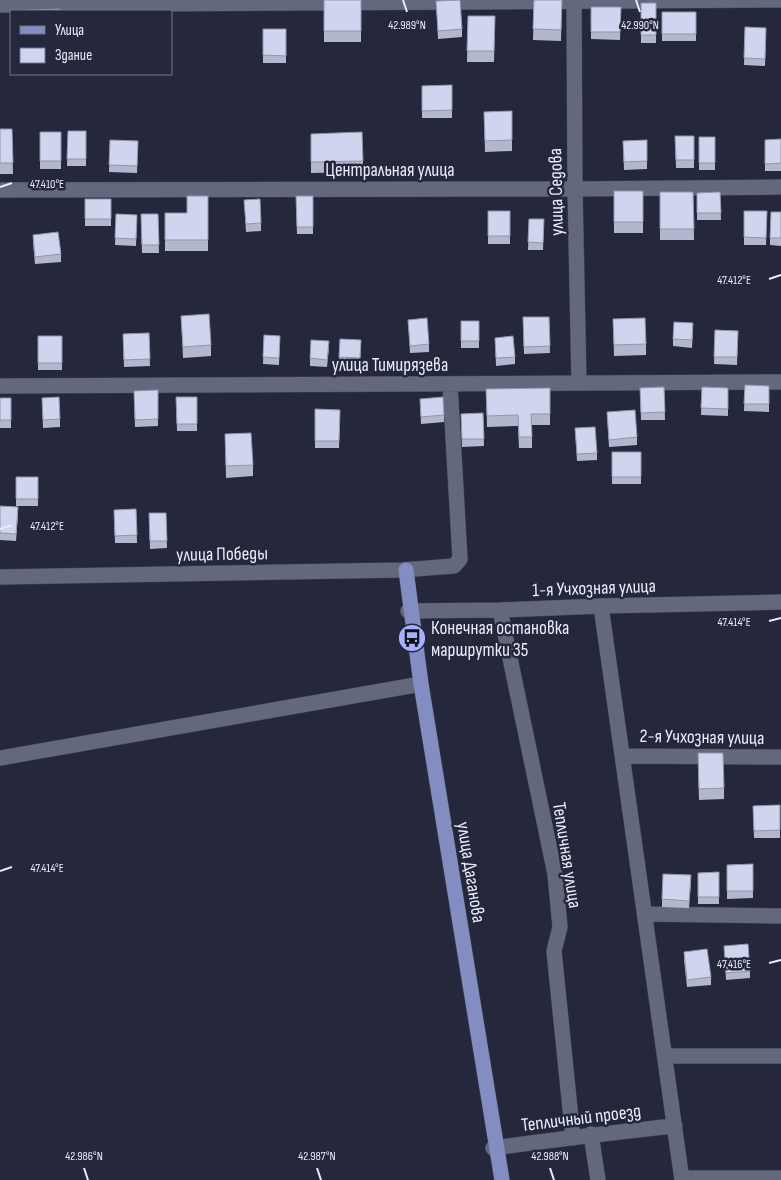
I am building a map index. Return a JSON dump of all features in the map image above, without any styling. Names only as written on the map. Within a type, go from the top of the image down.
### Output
[{"type":"main road","name":"улица Даганова","points":[[404,570],[419,684],[500,1180]]},
{"type":"street","points":[[0,4],[781,0]]},
{"type":"street","name":"улица Седова","points":[[574,1],[579,383]]},
{"type":"street","name":"Центральная улица","points":[[0,190],[781,187]]},
{"type":"street","name":"улица Тимирязева","points":[[0,386],[781,382]]},
{"type":"street","name":"улица Победы","points":[[0,576],[404,570],[454,566],[460,559],[450,384]]},
{"type":"street","name":"1-я Учхозная улица","points":[[410,611],[781,602]]},
{"type":"street","points":[[601,606],[682,1179],[781,1178]]},
{"type":"street","name":"Тепличная улица","points":[[500,610],[554,874],[560,927],[554,951],[573,1138]]},
{"type":"street","points":[[0,758],[419,684]]},
{"type":"street","name":"2-я Учхозная улица","points":[[622,756],[781,757]]},
{"type":"street","points":[[645,914],[781,916]]},
{"type":"street","points":[[665,1056],[781,1056]]},
{"type":"street","name":"Тепличный проезд","points":[[495,1148],[591,1134],[675,1126]]},
{"type":"street","points":[[591,1134],[598,1180]]},
{"type":"building","points":[[324,0],[361,0],[361,31],[324,31]]},
{"type":"building","points":[[460,0],[462,29],[438,31],[436,1]]},
{"type":"building","points":[[534,0],[562,0],[561,30],[533,29]]},
{"type":"building","points":[[641,3],[656,3],[656,35],[641,35]]},
{"type":"building","points":[[591,7],[621,7],[620,32],[591,32]]},
{"type":"building","points":[[662,12],[696,12],[696,34],[662,34]]},
{"type":"building","points":[[468,16],[495,16],[494,51],[467,51]]},
{"type":"building","points":[[745,27],[766,28],[765,59],[744,58]]},
{"type":"building","points":[[263,29],[286,29],[286,56],[263,55]]},
{"type":"building","points":[[452,85],[452,110],[422,111],[422,86]]},
{"type":"building","points":[[512,111],[512,140],[485,141],[484,112]]},
{"type":"building","points":[[0,129],[12,129],[13,163],[0,163]]},
{"type":"building","points":[[68,131],[86,131],[86,159],[67,159]]},
{"type":"building","points":[[40,132],[61,132],[61,161],[40,161]]},
{"type":"building","points":[[362,132],[363,161],[311,162],[311,134]]},
{"type":"building","points":[[675,136],[694,136],[694,160],[676,160]]},
{"type":"building","points":[[699,137],[715,137],[715,163],[699,163]]},
{"type":"building","points":[[781,139],[781,163],[765,164],[765,140]]},
{"type":"building","points":[[110,140],[138,141],[137,166],[109,165]]},
{"type":"building","points":[[647,140],[647,161],[624,162],[623,141]]},
{"type":"building","points":[[614,191],[643,191],[643,222],[614,222]]},
{"type":"building","points":[[660,192],[693,192],[694,229],[660,229]]},
{"type":"building","points":[[720,192],[721,213],[697,213],[697,193]]},
{"type":"building","points":[[187,196],[208,196],[208,240],[165,240],[165,213],[187,213]]},
{"type":"building","points":[[296,196],[313,196],[313,227],[297,227]]},
{"type":"building","points":[[85,199],[111,199],[111,219],[85,219]]},
{"type":"building","points":[[260,199],[261,223],[246,224],[244,200]]},
{"type":"building","points":[[488,211],[510,211],[510,236],[488,236]]},
{"type":"building","points":[[744,211],[767,211],[766,238],[744,237]]},
{"type":"building","points":[[771,212],[781,212],[781,238],[770,238]]},
{"type":"building","points":[[116,214],[137,215],[136,239],[115,238]]},
{"type":"building","points":[[141,214],[158,214],[159,245],[142,245]]},
{"type":"building","points":[[529,219],[544,219],[543,243],[528,242]]},
{"type":"building","points":[[58,232],[61,254],[35,257],[33,235]]},
{"type":"building","points":[[209,314],[211,345],[183,347],[181,316]]},
{"type":"building","points":[[523,317],[549,317],[550,346],[524,347]]},
{"type":"building","points":[[427,318],[429,344],[410,346],[408,320]]},
{"type":"building","points":[[645,318],[646,344],[614,345],[613,319]]},
{"type":"building","points":[[461,321],[479,321],[479,341],[461,341]]},
{"type":"building","points":[[674,322],[693,323],[692,340],[673,339]]},
{"type":"building","points":[[715,330],[738,331],[737,357],[714,357]]},
{"type":"building","points":[[149,333],[150,359],[124,360],[123,334]]},
{"type":"building","points":[[264,335],[280,336],[279,358],[263,357]]},
{"type":"building","points":[[38,336],[62,336],[62,363],[38,363]]},
{"type":"building","points":[[513,336],[515,357],[496,358],[495,338]]},
{"type":"building","points":[[340,339],[361,340],[360,358],[339,357]]},
{"type":"building","points":[[311,340],[329,341],[327,360],[310,358]]},
{"type":"building","points":[[745,385],[769,386],[769,404],[744,404]]},
{"type":"building","points":[[664,387],[665,412],[641,413],[640,388]]},
{"type":"building","points":[[702,387],[728,388],[728,409],[701,408]]},
{"type":"building","points":[[550,388],[550,414],[531,414],[532,437],[519,437],[518,415],[487,416],[486,389]]},
{"type":"building","points":[[158,390],[158,419],[135,420],[134,391]]},
{"type":"building","points":[[59,397],[60,419],[43,420],[42,398]]},
{"type":"building","points":[[176,397],[197,397],[197,424],[177,424]]},
{"type":"building","points":[[443,397],[444,415],[421,417],[420,399]]},
{"type":"building","points":[[0,398],[11,398],[11,420],[0,420]]},
{"type":"building","points":[[315,409],[340,410],[339,441],[315,441]]},
{"type":"building","points":[[635,410],[637,437],[609,440],[607,412]]},
{"type":"building","points":[[483,413],[484,439],[462,439],[461,414]]},
{"type":"building","points":[[595,427],[597,453],[577,454],[575,428]]},
{"type":"building","points":[[251,433],[253,465],[226,466],[225,434]]},
{"type":"building","points":[[612,452],[641,452],[641,477],[612,477]]},
{"type":"building","points":[[16,477],[38,477],[38,499],[16,499]]},
{"type":"building","points":[[0,506],[18,507],[16,534],[0,533]]},
{"type":"building","points":[[136,509],[137,535],[115,536],[114,510]]},
{"type":"building","points":[[149,513],[166,513],[167,541],[150,541]]},
{"type":"building","points":[[698,753],[723,753],[724,788],[699,789]]},
{"type":"building","points":[[780,805],[780,830],[754,831],[753,806]]},
{"type":"building","points":[[753,864],[753,891],[727,891],[727,865]]},
{"type":"building","points":[[719,872],[719,897],[698,897],[698,873]]},
{"type":"building","points":[[663,874],[691,875],[689,901],[662,899]]},
{"type":"building","points":[[748,944],[750,971],[726,973],[724,946]]},
{"type":"building","points":[[707,949],[711,977],[687,980],[684,952]]},
{"type":"place","name":"Конечная остановка маршрутки 35","points":[[412,638]]}]
